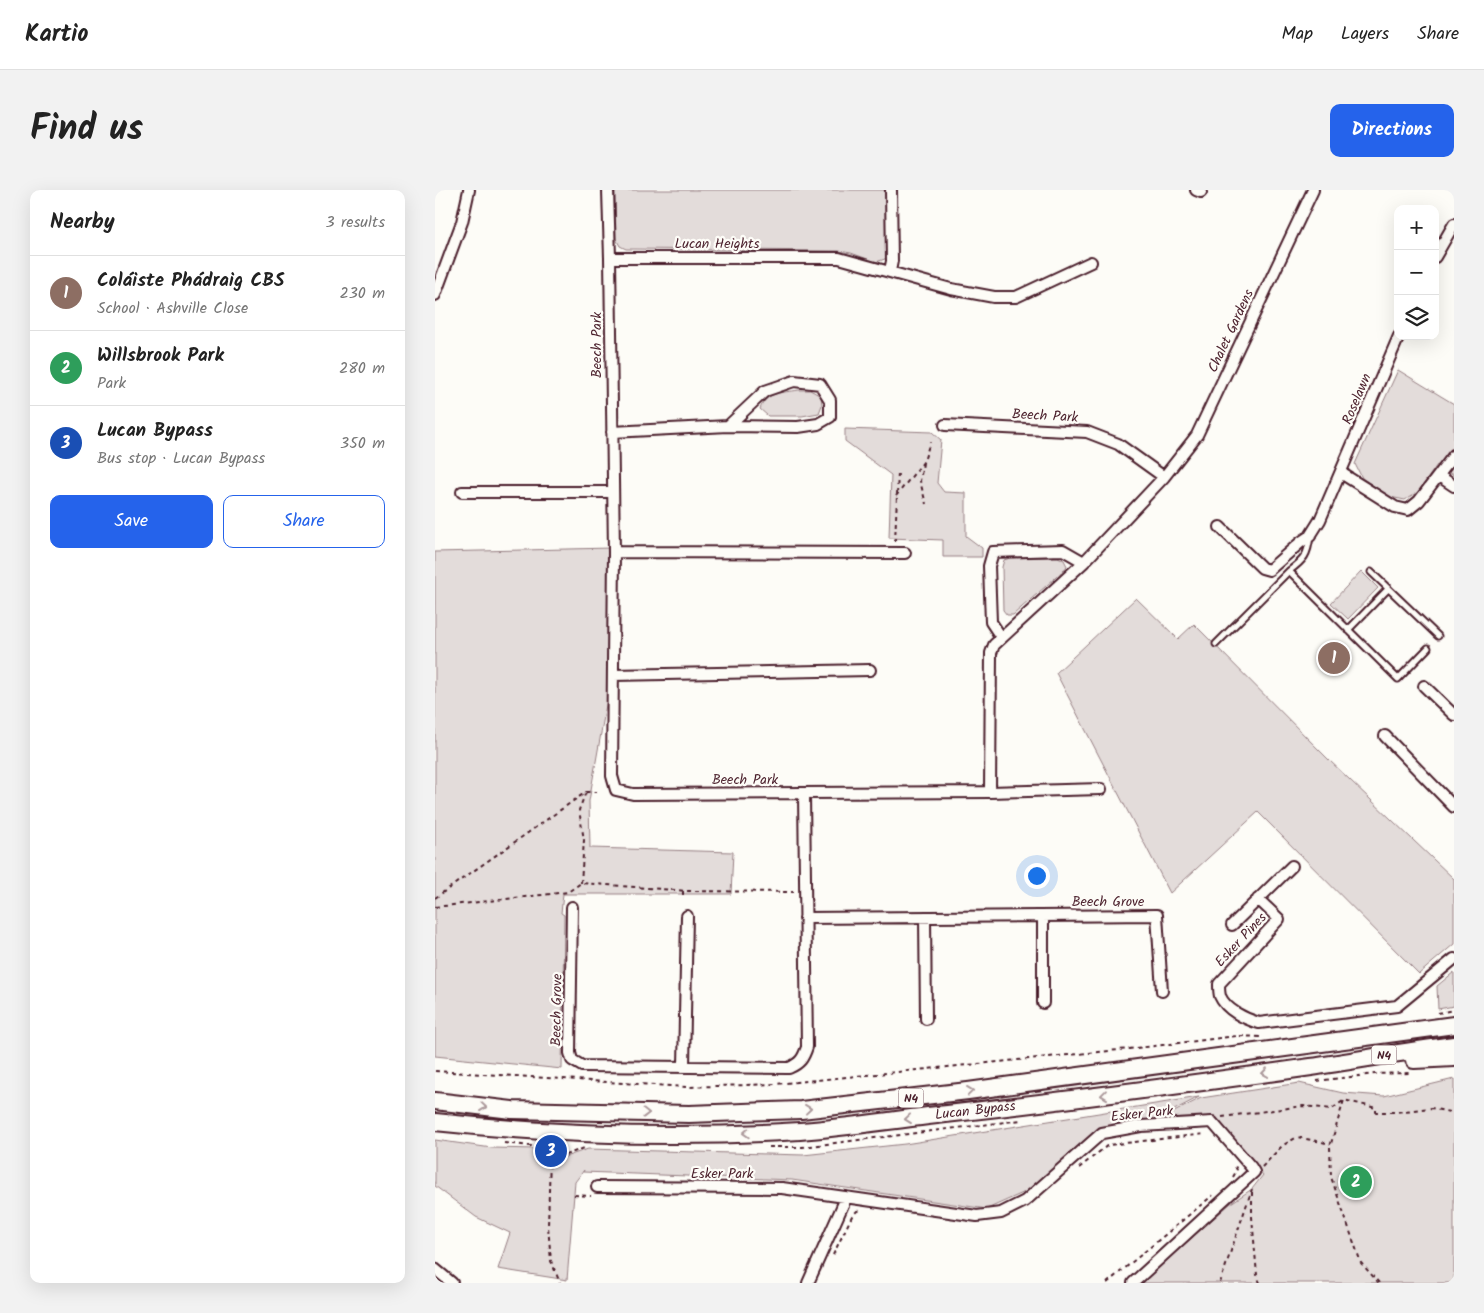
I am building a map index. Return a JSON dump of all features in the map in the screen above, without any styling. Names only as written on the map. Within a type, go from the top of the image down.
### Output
[{"type":"highway","points":[[1385,1034],[1454,1020]]},
{"type":"highway","name":"Lucan Bypass","points":[[435,1101],[512,1110],[689,1114],[801,1110],[968,1091],[1454,1025]]},
{"type":"highway","name":"Lucan Bypass","points":[[435,1122],[509,1130],[593,1134],[700,1135],[802,1130],[967,1112],[1313,1067],[1454,1045]]},
{"type":"highway","points":[[1313,1067],[1454,1058]]},
{"type":"street","points":[[435,295],[462,222],[469,190]]},
{"type":"street","points":[[608,190],[610,258]]},
{"type":"street","points":[[890,271],[893,261],[891,190]]},
{"type":"street","name":"Chalet Gardens","points":[[1164,476],[1197,435],[1313,190]]},
{"type":"street","points":[[1439,250],[1454,224]]},
{"type":"street","name":"Lucan Heights","points":[[610,258],[839,258],[951,289],[994,297],[1016,297],[1091,262]]},
{"type":"street","name":"Beech Park","points":[[610,258],[614,552],[611,776],[616,790],[633,794],[804,794],[1101,789]]},
{"type":"street","name":"Roselawn","points":[[1310,536],[1320,520],[1341,473],[1397,340]]},
{"type":"street","points":[[612,432],[727,426],[798,427],[818,424],[830,417],[830,400],[820,384],[794,381],[765,391],[727,426]]},
{"type":"street","name":"Beech Park","points":[[945,425],[1087,432],[1117,444],[1164,476]]},
{"type":"street","points":[[1341,473],[1395,506],[1409,510],[1419,501],[1454,455]]},
{"type":"street","points":[[991,792],[991,653],[994,645],[1084,562],[1164,476]]},
{"type":"street","points":[[1439,476],[1454,486]]},
{"type":"street","points":[[462,492],[612,492]]},
{"type":"street","points":[[1219,527],[1262,568],[1269,570],[1310,536]]},
{"type":"street","points":[[1001,637],[991,622],[989,566],[993,552],[1063,550],[1084,562]]},
{"type":"street","points":[[614,552],[905,553]]},
{"type":"street","points":[[613,676],[871,670]]},
{"type":"street","points":[[1424,686],[1454,716]]},
{"type":"street","points":[[1385,736],[1454,806]]},
{"type":"street","name":"Beech Grove","points":[[572,907],[570,1052],[572,1060],[582,1066],[789,1068],[799,1064],[807,1047],[804,794]]},
{"type":"street","name":"Esker Pines","points":[[1233,925],[1292,866]]},
{"type":"street","name":"Esker Pines","points":[[1258,899],[1279,919],[1219,984],[1220,996],[1227,1005],[1247,1019],[1259,1023],[1397,1006],[1454,959]]},
{"type":"street","name":"Beech Grove","points":[[805,918],[1157,915],[1162,991]]},
{"type":"street","points":[[684,1066],[687,916]]},
{"type":"street","points":[[1043,916],[1043,1003]]},
{"type":"street","points":[[925,917],[926,1019]]},
{"type":"street","name":"Esker Park","points":[[597,1187],[782,1188],[977,1216],[1001,1213],[1025,1201],[1102,1133],[1141,1126],[1212,1122],[1254,1172],[1133,1283]]},
{"type":"street","points":[[808,1283],[846,1198]]},
{"type":"street","points":[[435,1269],[452,1283]]},
{"type":"lane","points":[[1215,644],[1289,571],[1301,563],[1308,550],[1310,536]]},
{"type":"lane","points":[[1289,571],[1398,679],[1428,648]]},
{"type":"lane","points":[[1371,572],[1438,636]]},
{"type":"lane","points":[[1348,630],[1389,589]]},
{"type":"path","points":[[926,504],[920,481],[923,461],[930,442]]},
{"type":"path","points":[[896,496],[923,461]]},
{"type":"path","points":[[895,542],[897,472]]},
{"type":"path","points":[[581,883],[584,840],[579,810],[586,792]]},
{"type":"path","points":[[435,898],[586,792],[597,792]]},
{"type":"path","points":[[435,907],[568,892],[581,883],[683,891],[794,892]]},
{"type":"path","points":[[683,891],[683,898]]},
{"type":"path","points":[[1437,1013],[1454,1010]]},
{"type":"path","points":[[435,1071],[687,1087],[776,1084],[1129,1050],[1237,1036],[1267,1037]]},
{"type":"path","points":[[1343,1100],[1376,1108],[1376,1112],[1431,1108],[1454,1112]]},
{"type":"path","points":[[1217,1118],[1303,1106],[1332,1109],[1343,1100]]},
{"type":"path","points":[[1343,1100],[1330,1147],[1331,1177],[1361,1262],[1379,1283]]},
{"type":"path","points":[[1077,1170],[1108,1145],[1208,1133]]},
{"type":"path","points":[[1262,1166],[1282,1146],[1297,1137],[1332,1144]]},
{"type":"path","points":[[550,1156],[548,1226],[551,1261],[560,1283]]},
{"type":"path","points":[[1230,1158],[1237,1170],[1231,1179]]},
{"type":"path","points":[[1220,1283],[1252,1189],[1252,1217],[1257,1275],[1260,1283]]},
{"type":"path","points":[[1107,1283],[1217,1191]]},
{"type":"path","points":[[831,1258],[852,1216],[857,1211],[865,1209]]},
{"type":"shaded area","points":[[615,190],[886,190],[888,251],[885,259],[876,262],[851,253],[839,251],[626,249],[620,246],[616,239]]},
{"type":"shaded area","points":[[1398,370],[1454,404],[1454,476],[1437,465],[1418,492],[1405,500],[1390,497],[1362,478],[1355,464]]},
{"type":"shaded area","points":[[799,390],[810,390],[821,396],[822,405],[819,413],[802,416],[768,416],[760,409],[763,403],[771,396]]},
{"type":"shaded area","points":[[845,429],[932,432],[941,440],[937,483],[944,492],[966,493],[966,536],[982,548],[982,557],[943,557],[943,540],[889,538],[891,475],[845,441]]},
{"type":"shaded area","points":[[612,548],[612,671],[589,801],[590,848],[733,852],[731,894],[563,894],[561,913],[564,915],[562,1069],[435,1056],[435,552]]},
{"type":"shaded area","points":[[1058,557],[1064,560],[1067,566],[1063,571],[1013,615],[1007,615],[1003,610],[1002,567],[1004,560],[1010,558]]},
{"type":"shaded area","points":[[1361,571],[1378,588],[1348,619],[1331,603]]},
{"type":"shaded area","points":[[1136,598],[1178,639],[1194,624],[1329,760],[1454,879],[1454,944],[1419,974],[1258,812],[1170,893],[1056,673]]},
{"type":"shaded area","points":[[1454,972],[1454,1006],[1438,1009],[1437,986]]},
{"type":"shaded area","points":[[1454,1079],[1454,1283],[1141,1283],[1231,1203],[1252,1189],[1263,1175],[1214,1116],[1157,1121],[1201,1098],[1299,1083],[1343,1093],[1384,1096]]},
{"type":"shaded area","points":[[1199,1097],[1155,1120],[1101,1130],[1025,1192],[987,1209],[792,1180],[583,1172],[584,1170],[575,1182],[567,1280],[498,1269],[510,1233],[476,1217],[435,1186],[435,1140],[492,1148],[536,1149],[548,1157],[554,1158],[562,1158],[588,1149],[803,1155],[905,1144]]},
{"type":"place","name":"Coláiste Phádraig CBS","points":[[1334,658]]},
{"type":"place","name":"Lucan Bypass","points":[[551,1151]]},
{"type":"place","name":"Willsbrook Park","points":[[1356,1182]]}]
